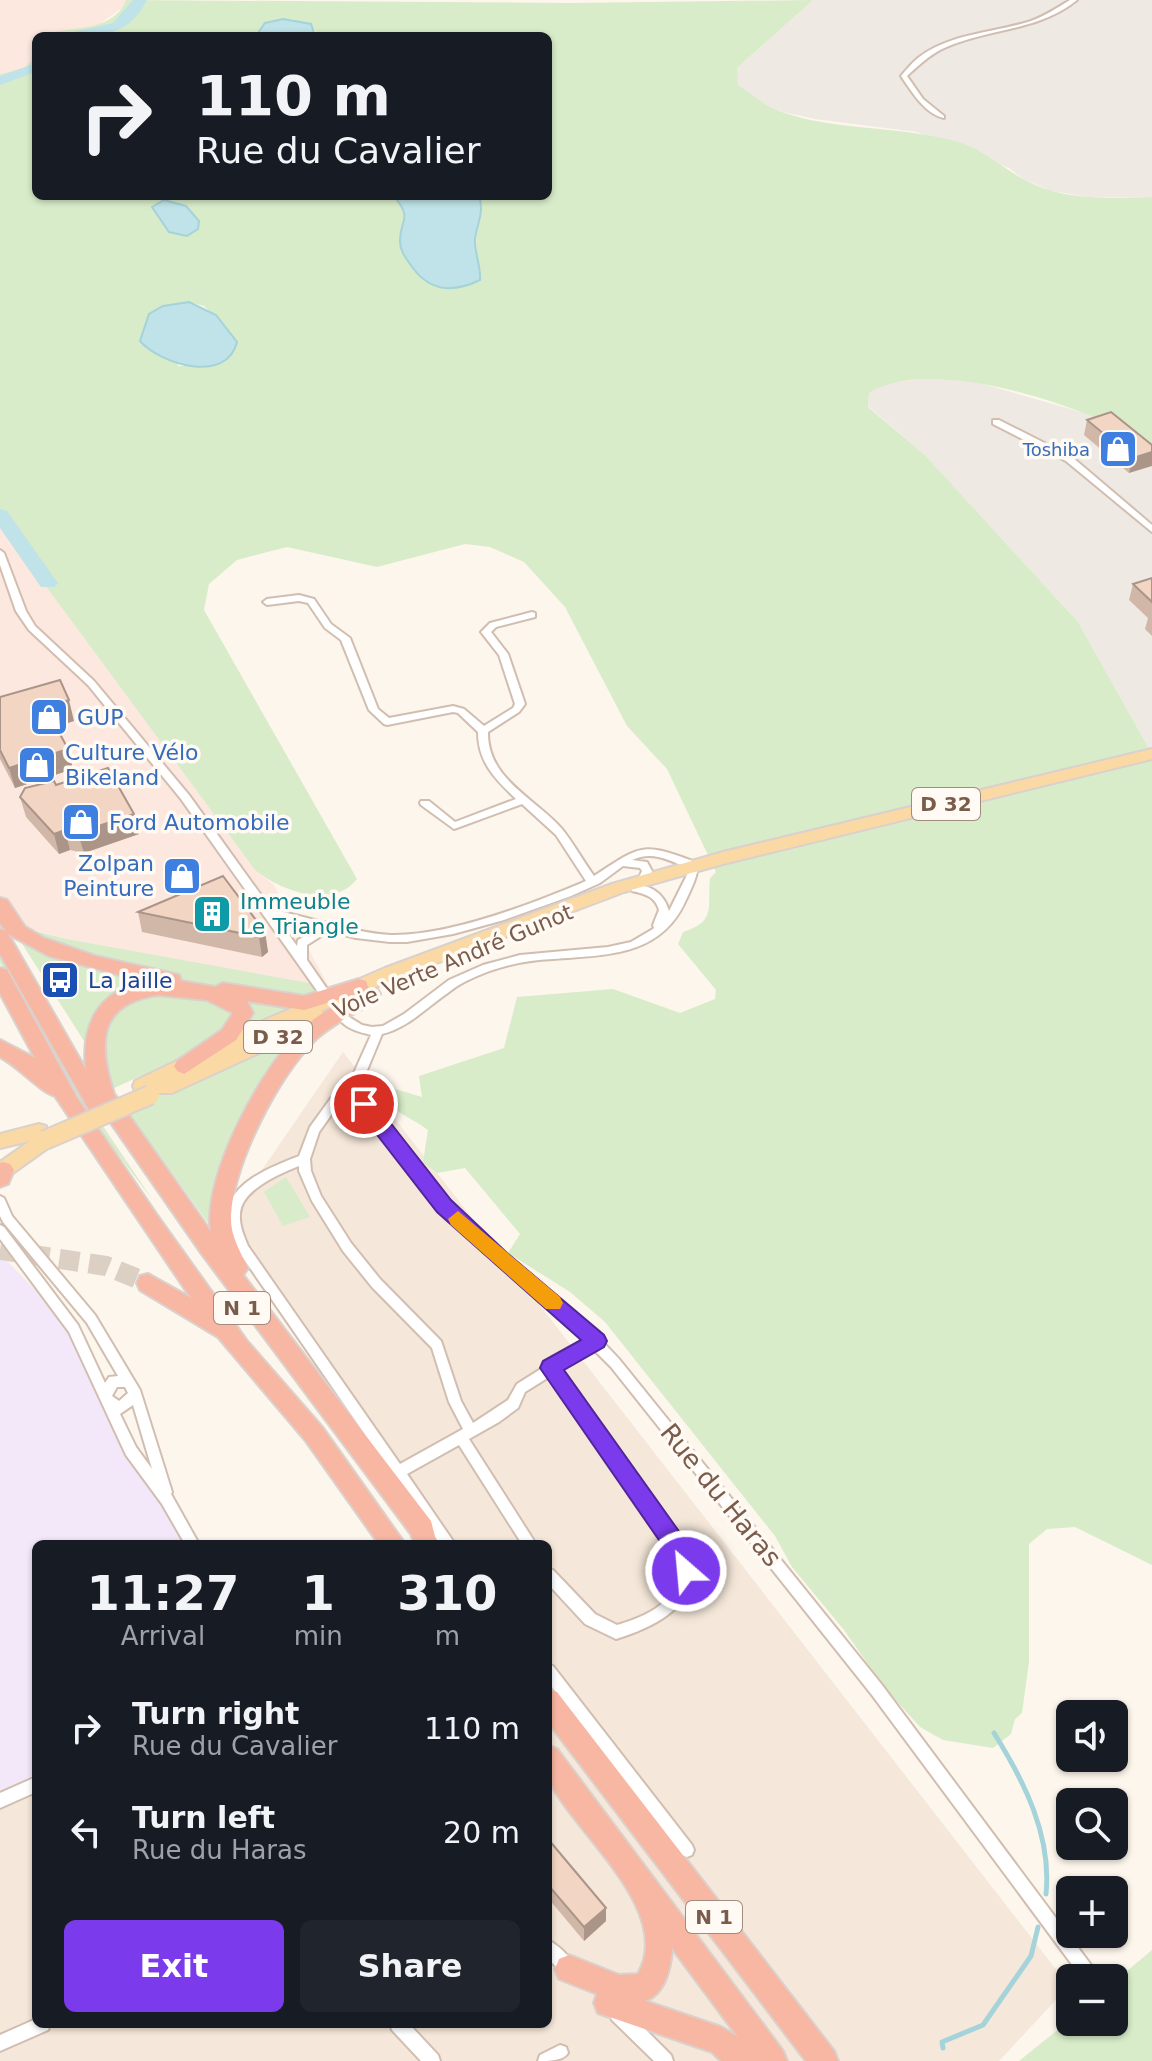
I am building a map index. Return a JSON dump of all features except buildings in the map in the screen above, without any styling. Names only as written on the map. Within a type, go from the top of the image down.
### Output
[{"type":"highway","points":[[0,905],[10,925],[23,935],[65,952],[158,978],[291,1003],[365,990]]},
{"type":"highway","name":"N 1","points":[[0,936],[37,1006],[120,1143],[233,1297],[432,1540]]},
{"type":"highway","name":"N 1","points":[[0,975],[70,1104],[227,1333],[314,1434],[390,1540]]},
{"type":"highway","points":[[184,1066],[237,1027],[243,1013],[239,1005],[218,995],[158,987],[126,994],[109,1004],[100,1015],[93,1032],[92,1050],[96,1076],[105,1097],[191,1222],[431,1540]]},
{"type":"highway","points":[[274,1330],[225,1246],[220,1220],[223,1192],[265,1098],[286,1061],[312,1031],[365,990]]},
{"type":"highway","points":[[0,1048],[25,1061],[70,1104]]},
{"type":"highway","points":[[148,1283],[227,1333]]},
{"type":"highway","name":"N 1","points":[[552,1706],[824,2061]]},
{"type":"highway","name":"N 1","points":[[552,1763],[773,2061]]},
{"type":"highway","points":[[569,1969],[600,1984],[632,1991],[646,1987],[655,1974],[657,1942],[653,1914],[619,1855]]},
{"type":"highway","points":[[608,2003],[721,2041],[742,2061]]},
{"type":"main road","name":"Voie Verte André Gunot","points":[[146,1091],[184,1066],[599,891],[640,884],[740,856],[1152,754]]},
{"type":"main road","name":"Voie Verte André Gunot","points":[[0,1141],[42,1135],[146,1091],[365,990]]},
{"type":"main road","name":"Voie Verte André Gunot","points":[[2,1174],[42,1135]]},
{"type":"street","points":[[942,117],[908,83],[904,76],[909,69],[936,49],[1050,17],[1074,0]]},
{"type":"street","points":[[996,422],[1069,459],[1152,529]]},
{"type":"street","points":[[0,553],[21,611],[32,628],[91,683],[185,797],[322,989]]},
{"type":"street","points":[[267,602],[299,598],[311,601],[328,626],[345,638],[379,718],[387,722],[453,709],[461,711],[483,731]]},
{"type":"street","points":[[532,615],[493,625],[486,632],[503,654],[520,704],[516,710],[483,731],[481,742],[486,756],[522,800],[552,825],[599,891]]},
{"type":"street","points":[[425,803],[454,826],[522,800]]},
{"type":"street","points":[[270,913],[377,937],[418,936],[599,891],[622,863],[647,852],[694,868],[670,917],[639,945],[622,952],[537,955],[497,964],[457,981],[404,1021],[377,1033],[363,1032],[345,1020]]},
{"type":"street","points":[[622,863],[643,865],[647,871],[640,884],[655,894],[664,907],[654,933]]},
{"type":"street","points":[[302,961],[302,943],[331,925]]},
{"type":"street","points":[[377,1033],[359,1075],[357,1091],[335,1101],[310,1136],[304,1159],[312,1190],[336,1232],[376,1283],[437,1345],[466,1434],[527,1540]]},
{"type":"street","name":"Rue du Haras","points":[[357,1091],[444,1206],[500,1259],[597,1341],[877,1690],[1082,1964]]},
{"type":"street","points":[[304,1159],[281,1167],[242,1195],[234,1209],[235,1226],[243,1248],[397,1473],[432,1540]]},
{"type":"street","points":[[0,1201],[7,1219],[91,1319],[132,1388],[167,1500]]},
{"type":"street","points":[[0,1230],[74,1329],[131,1451],[167,1500],[190,1540]]},
{"type":"street","points":[[397,1473],[513,1404],[521,1388],[597,1341]]},
{"type":"street","points":[[550,1368],[680,1551],[686,1571],[681,1594],[671,1606],[616,1632],[600,1627],[590,1619],[552,1578]]},
{"type":"street","points":[[106,1399],[113,1381],[132,1388]]},
{"type":"street","points":[[106,1399],[120,1408],[131,1402],[132,1388]]},
{"type":"street","points":[[552,1676],[687,1850]]},
{"type":"street","points":[[0,1801],[32,1786]]},
{"type":"street","points":[[552,1952],[665,2061]]},
{"type":"street","points":[[0,2043],[33,2028]]},
{"type":"street","points":[[402,2028],[432,2061]]},
{"type":"shaded area","points":[[0,0],[126,0],[123,7],[97,26],[60,32],[32,32],[31,61],[24,68],[0,74]]},
{"type":"shaded area","points":[[813,0],[1152,0],[1152,197],[1088,197],[1052,191],[1025,180],[1009,168],[917,132],[815,119],[779,111],[761,102],[737,85],[737,68]]},
{"type":"shaded area","points":[[937,378],[973,381],[1091,415],[1123,428],[1152,447],[1152,754],[1078,622],[925,455],[868,406],[869,393],[878,387],[892,382]]},
{"type":"shaded area","points":[[0,524],[255,870],[274,885],[329,987],[67,939],[0,921]]},
{"type":"shaded area","points":[[343,1052],[1056,1969],[1056,2000],[999,2061],[0,2061],[0,1792],[32,1776],[32,2028],[552,2028],[552,1540],[439,1540],[241,1256],[242,1199]]},
{"type":"shaded area","points":[[0,1254],[74,1329],[184,1540],[32,1540],[32,1776],[0,1792]]},
{"type":"green space","points":[[126,0],[570,3],[813,0],[737,68],[738,85],[768,106],[801,118],[958,142],[1027,181],[1057,192],[1088,197],[1152,197],[1152,447],[1092,416],[1054,402],[971,382],[932,379],[897,382],[869,393],[868,407],[925,455],[1078,622],[1152,754],[1152,1565],[1075,1527],[1047,1529],[1029,1544],[1029,1662],[1022,1713],[1015,1719],[1011,1734],[993,1748],[943,1740],[920,1727],[884,1687],[844,1630],[792,1567],[775,1536],[605,1322],[570,1292],[508,1253],[520,1234],[465,1168],[437,1173],[423,1162],[428,1130],[389,1103],[395,1089],[422,1097],[419,1076],[504,1048],[517,997],[613,989],[680,1013],[715,999],[716,990],[678,944],[683,932],[706,918],[710,878],[716,872],[667,769],[627,726],[565,607],[524,562],[490,547],[465,544],[377,567],[287,547],[237,560],[209,584],[204,610],[357,879],[335,894],[307,894],[279,885],[255,870],[0,524],[0,74],[24,68],[31,61],[32,40],[32,200],[397,200],[404,217],[399,239],[477,254],[480,200],[552,200],[552,32],[316,32],[291,19],[265,23],[259,32],[55,32],[87,27],[110,19]],"holes":[[[189,302],[204,306],[229,330],[202,366],[178,366],[163,306]]]},
{"type":"green space","points":[[10,925],[67,939],[370,994],[153,1093],[141,1076],[114,1088]]},
{"type":"green space","points":[[0,950],[80,1092],[152,1199],[74,1097],[0,963]]},
{"type":"green space","points":[[309,1027],[279,1051],[265,1080],[213,1230],[127,1110]]},
{"type":"green space","points":[[286,1177],[310,1217],[283,1226],[264,1192]]},
{"type":"green space","points":[[1152,1950],[1152,2061],[1019,2061],[1056,2031],[1056,2036],[1128,2036],[1128,1970]]},
{"type":"water","points":[[283,19],[311,24],[314,32],[259,32],[265,23]]},
{"type":"water","points":[[164,200],[186,206],[199,221],[198,229],[187,236],[169,232],[152,207]]},
{"type":"water","points":[[397,200],[480,200],[481,214],[475,241],[480,280],[450,288],[432,285],[424,280],[401,248],[404,215]]},
{"type":"water","points":[[189,302],[216,315],[237,342],[231,355],[221,363],[193,366],[177,363],[150,350],[140,341],[149,314],[163,306]]},
{"type":"waterway","points":[[101,32],[127,20],[140,0]]},
{"type":"waterway","points":[[0,81],[32,69]]},
{"type":"waterway","points":[[0,515],[48,583]]},
{"type":"waterway","points":[[994,1733],[1016,1770],[1034,1810],[1045,1851],[1046,1894]]},
{"type":"waterway","points":[[943,2048],[942,2042],[983,2025],[1031,1956],[1038,1927]]},
{"type":"tunnel","points":[[0,1250],[106,1266],[148,1283]]},
{"type":"slow traffic","points":[[458,1219],[553,1303]]},
{"type":"place","name":"Toshiba","points":[[1118,449]]},
{"type":"place","name":"GUP","points":[[49,717]]},
{"type":"place","name":"Culture Vélo Bikeland","points":[[37,765]]},
{"type":"place","name":"Ford Automobile","points":[[81,822]]},
{"type":"place","name":"Zolpan Peinture","points":[[182,876]]},
{"type":"place","name":"Immeuble Le Triangle","points":[[212,914]]},
{"type":"place","name":"La Jaille","points":[[60,980]]},
{"type":"route","points":[[364,1104],[444,1206],[500,1259],[597,1341],[550,1368],[680,1551],[686,1571]]}]
